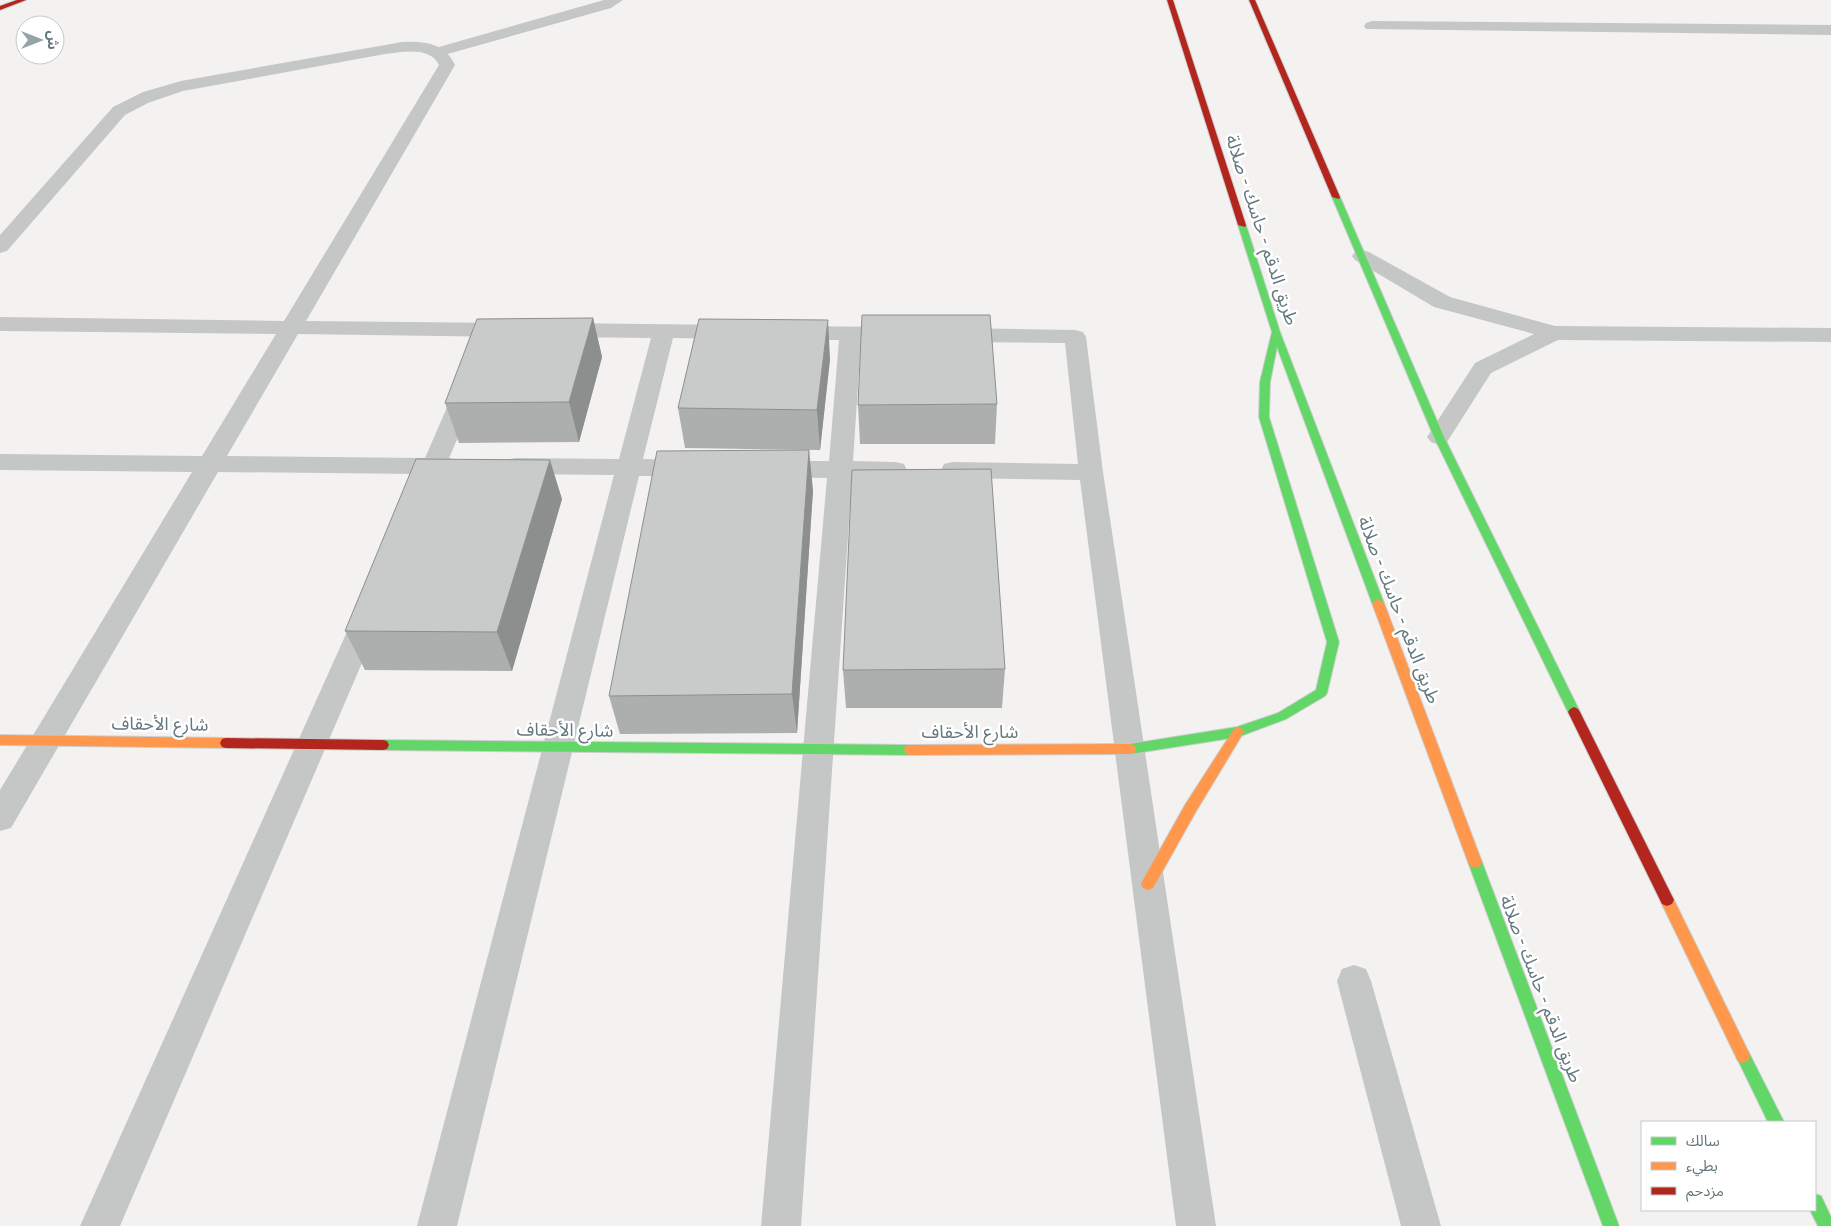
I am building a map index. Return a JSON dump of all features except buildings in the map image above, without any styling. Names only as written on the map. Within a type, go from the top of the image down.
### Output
[{"type":"main road","points":[[0,8],[23,0]]},
{"type":"main road","name":"طريق الدقم - حاسك - صلالة","points":[[1170,0],[1276,332],[1611,1226]]},
{"type":"main road","points":[[1252,0],[1439,437],[1776,1121]]},
{"type":"main road","name":"شارع الأحقاف","points":[[0,740],[818,750],[1130,749],[1238,732],[1282,716],[1321,693],[1333,642],[1264,417],[1265,382],[1276,332]]},
{"type":"main road","points":[[1148,884],[1190,809],[1238,732]]},
{"type":"main road","points":[[1816,1204],[1827,1226]]},
{"type":"street","points":[[0,246],[119,110],[136,100],[181,86],[385,49],[414,47],[438,52],[606,5],[616,0]]},
{"type":"street","points":[[1372,26],[1831,30]]},
{"type":"street","points":[[0,818],[447,65],[445,58],[438,52]]},
{"type":"street","points":[[1362,256],[1442,302],[1554,333],[1831,335]]},
{"type":"street","points":[[0,324],[1075,336],[1091,472],[1196,1226]]},
{"type":"street","points":[[418,502],[493,330]]},
{"type":"street","points":[[437,1226],[663,332]]},
{"type":"street","points":[[781,1226],[851,333]]},
{"type":"street","points":[[1439,437],[1483,368],[1554,333]]},
{"type":"street","points":[[0,462],[715,468]]},
{"type":"street","points":[[754,469],[1091,472]]},
{"type":"street","points":[[100,1226],[378,591]]},
{"type":"street","points":[[1354,980],[1421,1226]]},
{"type":"traffic: fast","points":[[1336,197],[1439,437],[1574,712]]},
{"type":"traffic: fast","points":[[1242,225],[1276,332],[1378,603]]},
{"type":"traffic: fast","points":[[1130,749],[1238,732],[1282,716],[1321,693],[1333,642],[1264,417],[1265,382],[1276,332]]},
{"type":"traffic: fast","points":[[383,745],[910,750]]},
{"type":"traffic: fast","points":[[1475,862],[1611,1226]]},
{"type":"traffic: fast","points":[[1743,1056],[1776,1121]]},
{"type":"traffic: fast","points":[[1816,1204],[1827,1226]]},
{"type":"traffic: slow","points":[[1378,603],[1475,862]]},
{"type":"traffic: slow","points":[[1148,884],[1190,809],[1238,732]]},
{"type":"traffic: slow","points":[[0,740],[226,743]]},
{"type":"traffic: slow","points":[[910,750],[1130,749]]},
{"type":"traffic: slow","points":[[1667,900],[1743,1056]]},
{"type":"traffic: jam","points":[[0,8],[23,0]]},
{"type":"traffic: jam","points":[[1170,0],[1242,225]]},
{"type":"traffic: jam","points":[[1252,0],[1336,197]]},
{"type":"traffic: jam","points":[[1574,712],[1667,900]]},
{"type":"traffic: jam","points":[[226,743],[383,745]]}]
